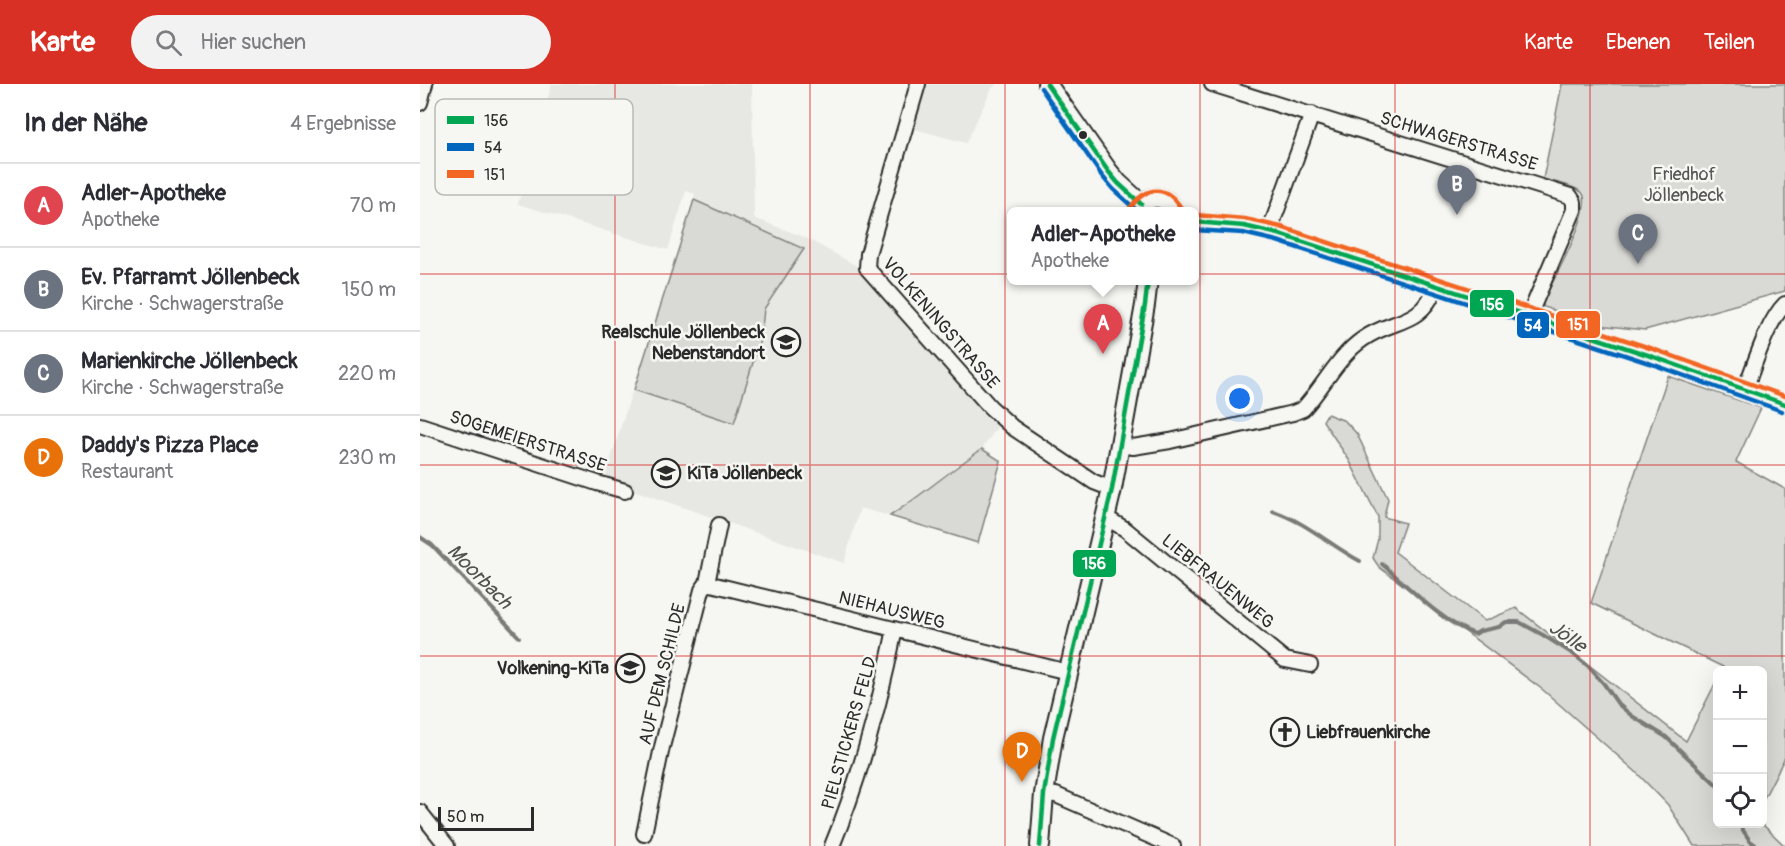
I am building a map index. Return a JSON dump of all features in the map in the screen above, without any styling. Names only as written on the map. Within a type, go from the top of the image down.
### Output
[{"type":"main road","points":[[1047,84],[1108,171],[1137,207]]},
{"type":"main road","points":[[1139,207],[1150,198],[1164,199],[1172,207]]},
{"type":"main road","points":[[1199,222],[1244,226],[1269,232],[1529,316],[1745,388],[1785,404]]},
{"type":"main road","points":[[1040,846],[1044,794],[1053,738],[1113,489],[1147,285]]},
{"type":"street","points":[[420,103],[425,84]]},
{"type":"street","name":"VOLKENINGSTRASSE","points":[[918,84],[868,254],[867,268],[990,407],[1012,427],[1094,482],[1113,489]]},
{"type":"street","name":"SCHWAGERSTRASSE","points":[[1212,84],[1570,196],[1574,202],[1574,210],[1529,316]]},
{"type":"street","points":[[1269,232],[1312,114]]},
{"type":"street","points":[[1121,445],[1133,447],[1170,441],[1303,409],[1348,351],[1365,337],[1415,316],[1425,307],[1436,287]]},
{"type":"street","points":[[1745,388],[1776,316],[1785,304]]},
{"type":"street","name":"SOGEMEIERSTRASSE","points":[[420,425],[625,491]]},
{"type":"street","name":"LIEBFRAUENWEG","points":[[1105,518],[1125,529],[1285,660],[1310,665]]},
{"type":"street","name":"AUF DEM SCHILDE","points":[[644,834],[665,735],[702,590],[707,583],[719,525]]},
{"type":"street","name":"NIEHAUSWEG","points":[[707,583],[1068,672]]},
{"type":"street","name":"PIELSTICKERS FELD","points":[[832,846],[847,810],[877,713],[895,629]]},
{"type":"street","points":[[1044,794],[1056,795],[1173,846]]},
{"type":"street","points":[[420,812],[447,846]]},
{"type":"shaded area","name":"Realschule Jöllenbeck Nebenstandort","points":[[552,84],[752,84],[754,218],[804,237],[859,267],[998,426],[982,449],[890,516],[860,508],[844,563],[604,480],[695,194],[686,191],[668,250],[518,204],[521,195],[633,195],[633,99],[548,99]]},
{"type":"shaded area","points":[[923,84],[997,84],[992,88],[966,143],[911,128]]},
{"type":"green space","name":"Friedhof Jöllenbeck","points":[[1562,84],[1785,84],[1785,291],[1645,330],[1598,325],[1544,307],[1542,303],[1577,231],[1584,203],[1583,194],[1580,191],[1543,179]]},
{"type":"green space","points":[[694,200],[804,249],[764,309],[761,337],[734,423],[634,390]]},
{"type":"green space","points":[[1668,376],[1761,408],[1736,462],[1785,489],[1785,757],[1767,792],[1767,666],[1721,666],[1591,603]]},
{"type":"green space","points":[[1327,414],[1345,421],[1357,434],[1388,499],[1384,517],[1405,523],[1395,552],[1485,621],[1516,608],[1686,741],[1713,688],[1713,828],[1766,828],[1785,846],[1694,846],[1668,805],[1635,771],[1543,690],[1379,567],[1373,558],[1378,539],[1378,517],[1349,460],[1323,421]]},
{"type":"green space","points":[[982,449],[1001,461],[978,543],[890,516],[914,500]]},
{"type":"waterway","name":"Jölle","points":[[1273,511],[1307,527],[1360,561]]},
{"type":"waterway","name":"Moorbach","points":[[420,537],[432,545],[519,637]]},
{"type":"waterway","name":"Jölle","points":[[1382,564],[1426,604],[1463,629],[1475,634],[1499,627],[1506,622],[1519,622],[1573,654],[1588,666],[1618,704],[1632,716],[1666,737],[1713,781]]},
{"type":"waterway","name":"Jölle","points":[[1742,828],[1750,841],[1757,846]]},
{"type":"transit line","name":"156","points":[[1047,84],[1108,171],[1141,204]]},
{"type":"transit line","name":"54","points":[[1041,88],[1102,176],[1133,207]]},
{"type":"transit line","name":"151","points":[[1131,207],[1143,195],[1156,191],[1169,195],[1180,207]]},
{"type":"transit line","name":"151","points":[[1199,215],[1245,219],[1281,227],[1653,349],[1785,396]]},
{"type":"transit line","name":"156","points":[[1199,222],[1244,226],[1279,234],[1651,356],[1785,404]]},
{"type":"transit line","name":"54","points":[[1199,230],[1243,233],[1277,241],[1649,363],[1782,411]]},
{"type":"transit line","name":"156","points":[[1040,846],[1044,794],[1053,738],[1112,489],[1147,285]]},
{"type":"place","name":"Ev. Pfarramt Jöllenbeck","points":[[1457,215]]},
{"type":"place","name":"Marienkirche Jöllenbeck","points":[[1638,264]]},
{"type":"place","name":"Realschule Jöllenbeck Nebenstandort","points":[[786,342]]},
{"type":"place","name":"Adler-Apotheke","points":[[1103,354]]},
{"type":"place","name":"KiTa Jöllenbeck","points":[[666,473]]},
{"type":"place","name":"Volkening-KiTa","points":[[630,668]]},
{"type":"place","name":"Liebfrauenkirche","points":[[1285,732]]},
{"type":"place","name":"Daddy's Pizza Place","points":[[1022,782]]}]
